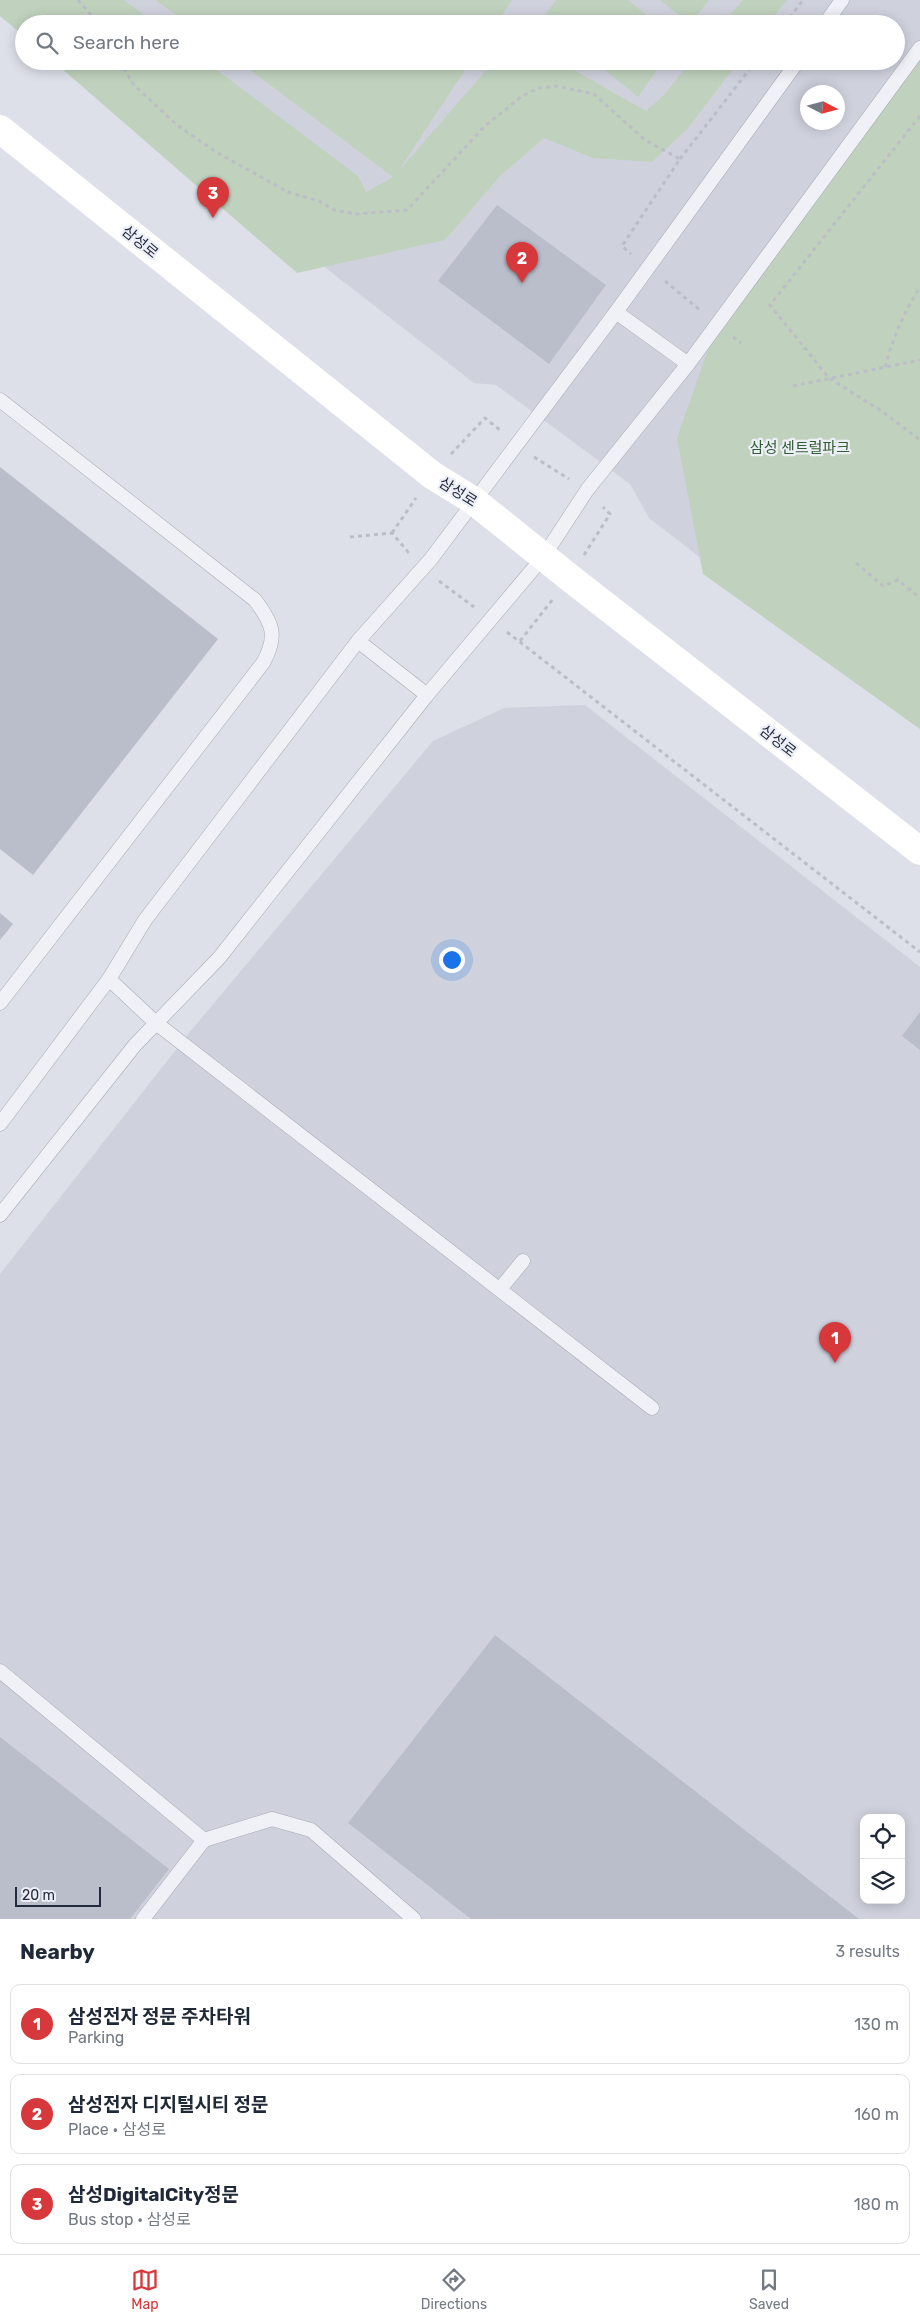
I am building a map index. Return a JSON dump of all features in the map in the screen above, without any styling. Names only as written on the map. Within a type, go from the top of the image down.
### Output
[{"type":"street","name":"삼성로","points":[[0,129],[432,476],[474,501],[920,851]]},
{"type":"lane","points":[[831,15],[842,0]]},
{"type":"lane","points":[[905,68],[920,48]]},
{"type":"lane","points":[[0,1124],[109,979],[145,920],[358,641],[422,568],[474,501],[616,312],[791,70]]},
{"type":"lane","points":[[0,1215],[135,1045],[219,958],[427,695],[544,556],[587,490],[688,364],[904,70]]},
{"type":"lane","points":[[616,312],[688,364]]},
{"type":"lane","points":[[0,400],[255,600],[272,627],[273,638],[271,649],[263,663],[0,1003]]},
{"type":"lane","points":[[358,641],[427,695]]},
{"type":"lane","points":[[109,979],[156,1022],[652,1408]]},
{"type":"lane","points":[[500,1289],[523,1261]]},
{"type":"lane","points":[[0,1671],[204,1840]]},
{"type":"lane","points":[[143,1919],[204,1840],[272,1819],[311,1830],[414,1919]]},
{"type":"path","points":[[78,0],[90,15]]},
{"type":"path","points":[[792,15],[803,0]]},
{"type":"path","points":[[125,70],[133,84],[177,125],[216,152],[288,192],[319,201],[334,210],[356,214],[407,210],[485,126],[522,96],[539,88],[556,86],[594,94],[645,140],[680,160]]},
{"type":"path","points":[[741,343],[622,246],[680,160],[749,70]]},
{"type":"path","points":[[919,117],[770,305],[829,378],[883,412],[920,440]]},
{"type":"path","points":[[885,367],[894,337],[910,302],[920,287]]},
{"type":"path","points":[[793,386],[920,360]]},
{"type":"path","points":[[350,537],[392,532],[422,568],[491,619],[920,952]]},
{"type":"path","points":[[856,563],[883,586],[898,580],[920,598]]},
{"type":"shaded area","points":[[0,0],[920,0],[920,727],[649,518],[630,484],[496,385],[474,383],[71,70],[905,70],[905,15],[15,15]]},
{"type":"shaded area","points":[[585,705],[920,967],[920,1919],[0,1919],[0,1274],[189,1033],[433,741],[504,708]]},
{"type":"green space","points":[[0,0],[124,0],[144,15],[15,15],[15,28],[0,16]]},
{"type":"green space","points":[[156,0],[512,0],[502,15],[176,15]]},
{"type":"green space","points":[[556,0],[628,0],[647,15],[546,15]]},
{"type":"green space","points":[[660,0],[709,0],[697,15],[679,15]]},
{"type":"green space","points":[[743,0],[787,0],[775,15],[730,15]]},
{"type":"green space","name":"삼성 센트럴파크","points":[[920,48],[920,729],[703,574],[677,438],[717,324]]},
{"type":"green space","points":[[63,70],[217,70],[358,176],[366,192],[393,177],[250,70],[465,70],[397,173],[486,70],[574,70],[646,111],[664,95],[684,70],[732,70],[688,128],[652,162],[593,158],[544,138],[501,175],[445,240],[297,273]]},
{"type":"green space","points":[[605,70],[657,70],[638,97]]},
{"type":"building","points":[[497,205],[606,285],[549,364],[438,281]]},
{"type":"building","points":[[0,467],[218,639],[33,875],[0,849]]},
{"type":"building","points":[[0,913],[13,924],[0,940]]},
{"type":"building","points":[[920,1012],[920,1050],[902,1036]]},
{"type":"building","points":[[495,1635],[859,1919],[471,1919],[348,1823]]},
{"type":"building","points":[[0,1737],[169,1869],[130,1919],[0,1919]]},
{"type":"place","name":"삼성DigitalCity정문","points":[[213,218]]},
{"type":"place","name":"삼성전자 디지털시티 정문","points":[[522,283]]},
{"type":"place","name":"삼성전자 정문 주차타워","points":[[835,1363]]}]
